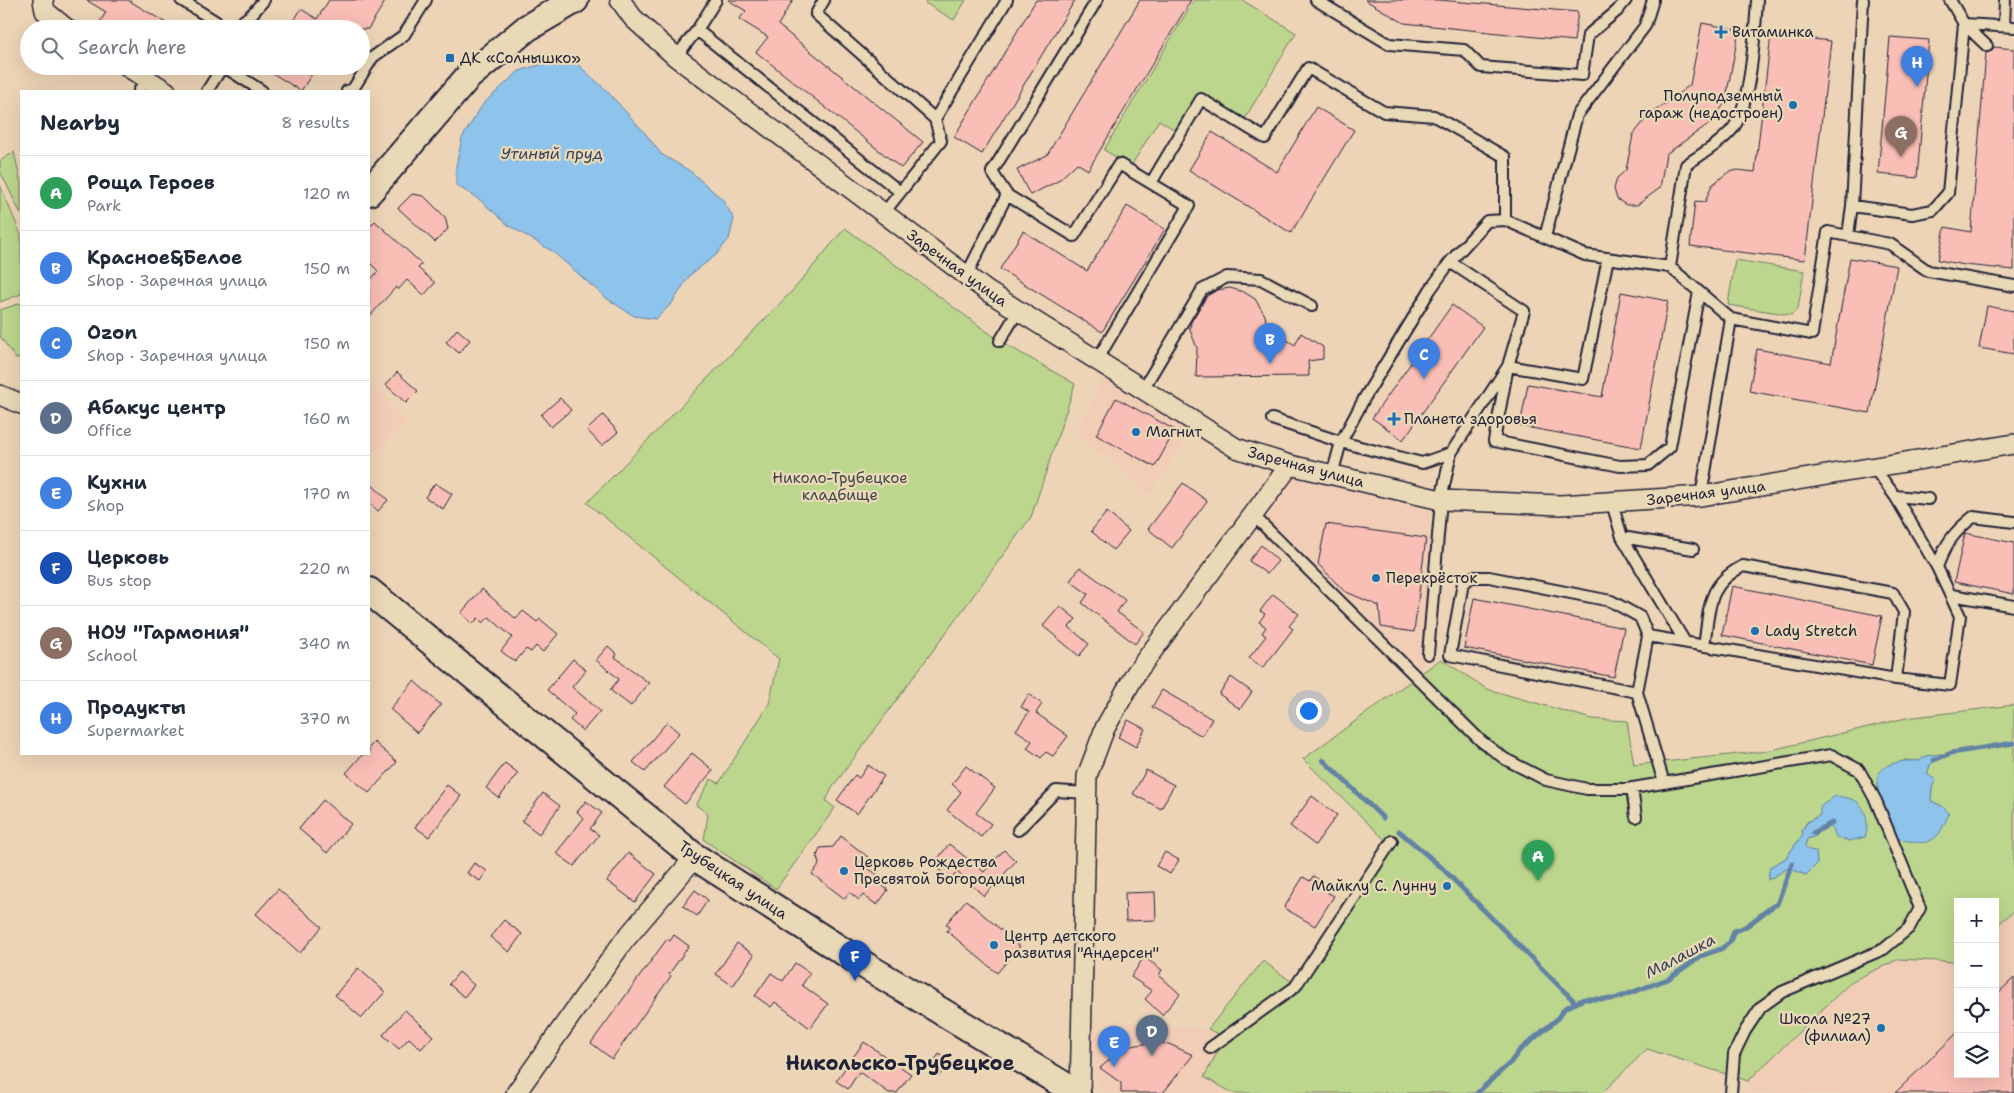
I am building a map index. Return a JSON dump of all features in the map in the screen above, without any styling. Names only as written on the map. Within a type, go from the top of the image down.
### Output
[{"type":"main road","points":[[370,191],[468,77],[527,28],[572,1]]},
{"type":"main road","name":"Трубецкая улица","points":[[370,592],[695,857],[866,966],[1079,1093]]},
{"type":"street","points":[[43,0],[45,11],[56,20]]},
{"type":"street","name":"Заречная улица","points":[[620,0],[633,18],[676,57],[966,276],[1236,448],[1290,465],[1441,500],[1560,505],[1701,496],[2014,444]]},
{"type":"street","points":[[134,75],[142,85],[162,90]]},
{"type":"street","points":[[0,395],[20,404]]},
{"type":"street","points":[[1079,1093],[1087,776],[1105,728],[1136,673],[1290,465]]},
{"type":"street","points":[[516,1093],[529,1071],[624,942],[695,857]]},
{"type":"lane","points":[[181,0],[213,20]]},
{"type":"lane","points":[[244,20],[264,0]]},
{"type":"lane","points":[[370,62],[373,57],[404,35],[426,0]]},
{"type":"lane","points":[[676,57],[697,30],[716,0]]},
{"type":"lane","points":[[824,0],[816,14],[935,119],[941,140],[899,191],[883,214]]},
{"type":"lane","points":[[935,119],[1007,0]]},
{"type":"lane","points":[[1097,0],[992,172],[1007,194],[1074,236],[1119,164],[1189,206],[1097,360]]},
{"type":"lane","points":[[1316,0],[1389,44],[1464,50],[1481,67],[1582,75],[1588,35],[1617,11],[1626,0]]},
{"type":"lane","points":[[1545,237],[1578,115],[1645,26],[1653,0]]},
{"type":"lane","points":[[1670,267],[1686,165],[1721,140],[1733,128],[1740,117],[1746,91],[1758,0]]},
{"type":"lane","points":[[1848,236],[1852,206],[1863,0]]},
{"type":"lane","points":[[1950,0],[1964,24],[1987,46]]},
{"type":"lane","points":[[1964,24],[2009,27],[2005,0]]},
{"type":"lane","points":[[1852,206],[1912,214],[1933,210],[1948,192],[1964,24]]},
{"type":"lane","points":[[697,30],[899,191]]},
{"type":"lane","points":[[1151,183],[1201,99],[1265,138],[1308,68],[1384,112],[1434,116],[1505,157],[1505,220]]},
{"type":"lane","points":[[209,90],[218,75]]},
{"type":"lane","points":[[237,75],[260,90]]},
{"type":"lane","points":[[350,90],[353,89],[362,75]]},
{"type":"lane","points":[[966,276],[1007,194]]},
{"type":"lane","points":[[1332,475],[1340,442],[1410,323],[1450,262],[1487,221],[1505,220],[1585,255],[1670,267],[1731,319],[1812,334],[1828,232],[1890,244],[1928,270],[2014,286]]},
{"type":"lane","points":[[1508,366],[1583,379],[1608,258]]},
{"type":"lane","points":[[1450,262],[1524,311],[1508,366],[1494,441],[1620,466],[1648,466],[1670,447],[1699,292]]},
{"type":"lane","points":[[1142,389],[1202,290],[1227,277],[1262,278],[1312,306]]},
{"type":"lane","points":[[1000,341],[1018,310]]},
{"type":"lane","points":[[1701,496],[1731,319]]},
{"type":"lane","points":[[1428,654],[1441,500],[1451,453],[1508,366]]},
{"type":"lane","points":[[1272,419],[1340,442],[1422,464],[1451,453]]},
{"type":"lane","points":[[1648,636],[1896,679],[1950,685],[1960,616],[1952,595],[1937,567],[1894,496],[1874,468]]},
{"type":"lane","points":[[1894,496],[1928,498]]},
{"type":"lane","points":[[1612,503],[1622,537],[1685,642]]},
{"type":"lane","points":[[1253,515],[1481,741],[1505,760],[1546,780],[1587,789],[1632,788],[1831,755],[1846,761],[1859,770],[1876,801],[1920,908],[1909,928],[1884,949],[1782,992],[1761,1007],[1744,1031],[1734,1054],[1731,1093]]},
{"type":"lane","points":[[1937,567],[1946,544],[1959,528],[1973,517],[2014,522]]},
{"type":"lane","points":[[1622,537],[1693,549]]},
{"type":"lane","points":[[1704,646],[1712,592],[1728,574],[1743,566],[1893,593],[1904,612],[1896,679]]},
{"type":"lane","points":[[1637,692],[1450,655],[1463,584],[1472,577],[1489,577],[1611,601],[1640,616],[1648,636],[1637,692],[1664,783]]},
{"type":"lane","points":[[1952,595],[2014,606]]},
{"type":"lane","points":[[1632,788],[1636,817]]},
{"type":"lane","points":[[1018,830],[1056,791],[1087,794]]},
{"type":"lane","points":[[1210,1048],[1295,987],[1392,841]]},
{"type":"shaded area","points":[[1104,374],[1192,430],[1150,494],[1077,433]]},
{"type":"shaded area","points":[[370,383],[407,418],[370,458]]},
{"type":"shaded area","points":[[1299,474],[1431,510],[1423,672],[1262,514],[1292,475]]},
{"type":"shaded area","name":"Школа №27 (филиал)","points":[[2014,911],[2014,1093],[1746,1093],[1748,1081],[1852,981],[1899,959],[1954,962],[1954,1078],[1999,1078],[1999,924]]},
{"type":"shaded area","points":[[1142,1022],[1208,1029],[1225,1038],[1204,1077],[1233,1093],[1104,1093],[1095,1075],[1092,1056],[1092,1032]]},
{"type":"green space","points":[[927,0],[966,0],[954,20],[925,3]]},
{"type":"green space","points":[[1194,0],[1242,0],[1296,33],[1244,120],[1201,94],[1178,132],[1159,120],[1131,166],[1104,150]]},
{"type":"green space","points":[[14,152],[20,179],[20,212],[0,171],[0,161]]},
{"type":"green space","points":[[0,185],[20,233],[20,294],[0,302]]},
{"type":"green space","name":"Николо-Трубецкое кладбище","points":[[845,228],[1000,341],[1075,384],[1031,517],[832,788],[826,801],[835,808],[776,889],[704,840],[708,814],[696,805],[711,779],[719,783],[769,704],[779,659],[587,503],[794,289]]},
{"type":"green space","points":[[1735,260],[1804,271],[1798,309],[1791,315],[1728,305]]},
{"type":"green space","points":[[20,303],[20,357],[16,359],[0,336],[0,310]]},
{"type":"green space","points":[[1441,659],[1487,689],[1592,719],[1627,721],[1634,765],[1767,751],[1906,718],[2014,705],[2014,911],[1999,924],[1999,898],[1954,898],[1954,962],[1899,959],[1852,981],[1748,1081],[1647,1049],[1602,1093],[1233,1093],[1204,1077],[1225,1038],[1208,1029],[1263,961],[1292,982],[1386,841],[1303,759]],"holes":[[[1942,754],[1930,765],[1927,775],[1932,787],[1931,801],[1942,806],[1890,830],[1904,760],[1920,761],[1926,756]],[[1835,796],[1841,798],[1833,829],[1825,825],[1818,827],[1816,836],[1807,839],[1805,846],[1809,850],[1816,852],[1817,864],[1806,875],[1788,868],[1768,880],[1770,867],[1786,858],[1803,834],[1802,830],[1807,822],[1820,815]]]},
{"type":"water","name":"Утиный пруд","points":[[553,61],[574,61],[606,90],[645,133],[661,154],[690,171],[723,200],[734,219],[729,239],[716,255],[690,275],[672,303],[656,319],[634,316],[606,298],[552,251],[508,225],[480,200],[456,185],[456,166],[462,138],[483,104],[519,71]]},
{"type":"water","points":[[1943,754],[1930,765],[1927,774],[1936,780],[1932,787],[1931,801],[1942,806],[1949,813],[1939,834],[1930,841],[1925,842],[1906,841],[1898,838],[1890,830],[1886,819],[1879,793],[1878,775],[1891,764],[1902,761],[1919,761],[1926,756]]},
{"type":"water","points":[[1835,796],[1856,801],[1863,809],[1867,820],[1865,837],[1850,841],[1836,837],[1833,829],[1826,825],[1819,827],[1816,836],[1807,839],[1805,846],[1809,850],[1816,851],[1817,864],[1806,875],[1788,868],[1768,880],[1770,867],[1786,858],[1803,834],[1802,830],[1808,822],[1820,815],[1820,807]]},
{"type":"building","points":[[86,0],[128,0],[161,20],[101,20],[106,12]]},
{"type":"building","points":[[329,0],[386,0],[370,26],[370,20],[294,20],[301,9],[317,19]]},
{"type":"building","points":[[728,0],[793,0],[778,25],[923,142],[901,168],[756,52],[768,37],[739,19],[746,11]]},
{"type":"building","points":[[1036,0],[1075,0],[982,154],[954,137]]},
{"type":"building","points":[[1140,0],[1191,0],[1088,170],[1077,163],[1058,181],[1030,195],[1017,170],[1047,155]]},
{"type":"building","points":[[1365,0],[1439,0],[1578,12],[1574,41],[1404,23]]},
{"type":"building","points":[[1702,23],[1739,30],[1725,103],[1710,123],[1666,154],[1660,188],[1637,205],[1626,205],[1617,199],[1614,189],[1617,178],[1626,170],[1633,135],[1648,116],[1690,85]]},
{"type":"building","name":"Полуподземный гараж (недостроен)","points":[[1771,34],[1831,41],[1805,260],[1690,246],[1695,201],[1705,202],[1712,185],[1727,173],[1737,170],[1755,172]]},
{"type":"building","points":[[1890,37],[1929,40],[1917,178],[1878,174]]},
{"type":"building","points":[[1994,47],[2014,49],[2014,270],[1938,260],[1945,227],[1971,232],[1986,53],[1992,51]]},
{"type":"building","points":[[275,75],[311,75],[302,90]]},
{"type":"building","points":[[1316,107],[1354,130],[1291,233],[1189,170],[1212,132],[1277,172]]},
{"type":"building","points":[[412,194],[424,196],[445,217],[448,229],[435,242],[398,208]]},
{"type":"building","points":[[1127,206],[1165,229],[1102,332],[1000,269],[1023,231],[1087,271]]},
{"type":"building","points":[[375,221],[422,264],[418,268],[435,283],[424,295],[407,280],[398,290],[396,287],[370,316],[370,281],[378,271],[370,263],[370,226]]},
{"type":"building","points":[[1850,258],[1897,266],[1870,413],[1749,391],[1757,349],[1831,363]]},
{"type":"building","points":[[1230,288],[1244,292],[1255,299],[1265,315],[1267,328],[1295,345],[1301,333],[1323,347],[1323,359],[1308,361],[1309,376],[1196,377],[1197,348],[1190,330],[1191,322],[1207,296],[1217,290]]},
{"type":"building","points":[[1621,292],[1668,301],[1641,448],[1520,426],[1528,384],[1602,397]]},
{"type":"building","points":[[1452,305],[1483,327],[1403,440],[1372,418]]},
{"type":"building","points":[[1987,306],[2014,311],[2014,354],[1979,348]]},
{"type":"building","points":[[457,329],[470,340],[459,353],[446,342]]},
{"type":"building","points":[[397,372],[418,391],[406,403],[386,385]]},
{"type":"building","points":[[560,398],[571,410],[551,427],[541,415]]},
{"type":"building","name":"Магнит","points":[[1116,398],[1175,430],[1155,467],[1096,435]]},
{"type":"building","points":[[603,415],[618,432],[602,446],[587,430]]},
{"type":"building","points":[[370,483],[388,500],[378,511],[370,504]]},
{"type":"building","points":[[435,483],[452,494],[443,509],[425,497]]},
{"type":"building","points":[[1183,483],[1207,501],[1172,548],[1148,529]]},
{"type":"building","points":[[1107,512],[1129,531],[1113,550],[1091,531]]},
{"type":"building","name":"Перекрёсток","points":[[1326,524],[1426,538],[1414,632],[1381,627],[1379,606],[1344,591],[1318,564]]},
{"type":"building","points":[[1965,533],[2014,543],[2014,594],[1954,582]]},
{"type":"building","points":[[1261,545],[1278,561],[1267,574],[1249,561]]},
{"type":"building","points":[[1080,567],[1125,600],[1117,612],[1144,632],[1135,644],[1082,603],[1088,594],[1070,581]]},
{"type":"building","points":[[1732,586],[1882,616],[1872,665],[1722,635]]},
{"type":"building","points":[[482,589],[516,619],[523,611],[537,622],[540,619],[558,634],[543,652],[536,646],[531,652],[526,649],[515,662],[501,651],[512,637],[489,617],[483,623],[478,618],[473,624],[461,613]]},
{"type":"building","points":[[1273,594],[1299,614],[1289,626],[1293,629],[1263,668],[1249,658],[1266,636],[1262,633],[1266,627],[1259,622],[1265,614],[1260,611]]},
{"type":"building","points":[[1474,598],[1624,628],[1614,677],[1464,648]]},
{"type":"building","points":[[1060,606],[1076,619],[1069,627],[1089,644],[1079,656],[1043,626]]},
{"type":"building","points":[[608,646],[617,654],[615,657],[649,683],[631,706],[610,690],[619,679],[596,660]]},
{"type":"building","points":[[573,659],[586,670],[572,687],[600,711],[583,731],[570,720],[575,714],[547,690]]},
{"type":"building","points":[[1231,677],[1252,692],[1240,709],[1219,694]]},
{"type":"building","points":[[414,681],[441,705],[417,733],[390,709]]},
{"type":"building","points":[[1162,690],[1212,719],[1202,736],[1152,707]]},
{"type":"building","points":[[1029,694],[1042,704],[1036,713],[1068,736],[1053,756],[1046,752],[1041,758],[1027,748],[1032,741],[1016,730],[1029,712],[1021,707]]},
{"type":"building","points":[[1128,720],[1145,729],[1136,747],[1118,737]]},
{"type":"building","points":[[667,722],[679,733],[645,772],[633,762]]},
{"type":"building","points":[[374,742],[397,762],[369,793],[346,773],[362,755],[370,755],[370,747]]},
{"type":"building","points":[[692,753],[713,770],[685,804],[664,787]]},
{"type":"building","points":[[505,763],[518,773],[499,798],[486,788]]},
{"type":"building","points":[[868,765],[884,776],[857,814],[837,800],[855,775],[859,778]]},
{"type":"building","points":[[966,766],[995,788],[976,813],[991,824],[981,837],[947,810],[961,792],[952,784]]},
{"type":"building","points":[[1146,770],[1174,785],[1161,809],[1133,794]]},
{"type":"building","points":[[447,785],[461,796],[429,837],[415,827]]},
{"type":"building","points":[[543,793],[560,806],[539,834],[522,821]]},
{"type":"building","points":[[1312,796],[1337,815],[1315,845],[1290,826]]},
{"type":"building","points":[[323,800],[351,824],[327,853],[299,829]]},
{"type":"building","points":[[586,801],[602,813],[590,829],[599,835],[574,866],[556,853],[584,818],[577,812]]},
{"type":"building","name":"Церковь Рождества Пресвятой Богородицы","points":[[841,836],[873,861],[868,868],[878,875],[875,880],[888,890],[877,905],[863,895],[859,900],[849,892],[845,899],[812,874],[819,865],[817,856],[820,848],[833,847]]},
{"type":"building","points":[[949,844],[984,872],[1004,850],[1016,861],[984,896],[957,872],[951,880],[933,865]]},
{"type":"building","points":[[1165,852],[1179,860],[1170,874],[1156,866]]},
{"type":"building","points":[[628,853],[656,874],[635,902],[607,881]]},
{"type":"building","points":[[474,863],[487,871],[480,881],[467,873]]},
{"type":"building","points":[[1313,876],[1331,887],[1328,893],[1334,896],[1315,926],[1284,908],[1303,877],[1310,881]]},
{"type":"building","points":[[278,889],[322,927],[300,953],[256,914]]},
{"type":"building","points":[[695,890],[708,900],[697,916],[683,906]]},
{"type":"building","points":[[1155,892],[1156,920],[1126,921],[1125,893]]},
{"type":"building","points":[[966,900],[1020,946],[997,973],[947,931],[950,927],[946,924]]},
{"type":"building","points":[[504,920],[522,934],[509,952],[490,937]]},
{"type":"building","points":[[674,935],[689,946],[669,974],[671,976],[612,1059],[591,1043],[667,939],[670,941]]},
{"type":"building","points":[[737,943],[754,955],[733,986],[716,974]]},
{"type":"building","points":[[1144,957],[1162,970],[1159,975],[1180,994],[1162,1015],[1145,999],[1152,991],[1131,977]]},
{"type":"building","points":[[795,963],[810,973],[802,985],[828,1004],[810,1028],[775,1002],[771,1007],[755,996],[771,973],[783,981]]},
{"type":"building","points":[[358,968],[385,992],[362,1018],[335,995]]},
{"type":"building","points":[[459,972],[474,985],[464,997],[449,984]]},
{"type":"building","points":[[2014,978],[2014,1093],[1895,1093],[1954,1036],[1954,1078],[1999,1078],[1999,992]]},
{"type":"building","points":[[405,1010],[433,1036],[421,1049],[409,1038],[399,1049],[383,1035]]},
{"type":"building","points":[[864,1042],[911,1074],[897,1093],[889,1093],[859,1072],[848,1089],[836,1081]]},
{"type":"building","points":[[1156,1042],[1169,1044],[1193,1055],[1163,1093],[1121,1093],[1121,1083],[1100,1068],[1120,1051],[1131,1046]]},
{"type":"building","points":[[939,1054],[949,1061],[939,1076],[929,1070]]},
{"type":"waterway","name":"Малашка","points":[[1934,760],[1951,753],[2014,743]]},
{"type":"waterway","points":[[1323,760],[1383,818]]},
{"type":"waterway","name":"Малашка","points":[[1813,833],[1832,823]]},
{"type":"waterway","points":[[1399,831],[1441,867],[1576,1003]]},
{"type":"waterway","name":"Малашка","points":[[1477,1093],[1511,1062],[1519,1051],[1556,1020],[1565,1008],[1584,999],[1614,999],[1668,979],[1701,956],[1721,949],[1730,942],[1734,931],[1745,927],[1777,904],[1792,864]]},
{"type":"place","name":"Витаминка","points":[[1721,32]]},
{"type":"place","name":"ДК «Солнышко»","points":[[450,58]]},
{"type":"place","name":"Продукты","points":[[1917,87]]},
{"type":"place","name":"Полуподземный гараж (недостроен)","points":[[1793,105]]},
{"type":"place","name":"НОУ \"Гармония\"","points":[[1901,157]]},
{"type":"place","name":"Красное&Белое","points":[[1270,364]]},
{"type":"place","name":"Ozon","points":[[1424,379]]},
{"type":"place","name":"Планета здоровья","points":[[1394,419]]},
{"type":"place","name":"Магнит","points":[[1136,432]]},
{"type":"place","name":"Перекрёсток","points":[[1376,578]]},
{"type":"place","name":"Lady Stretch","points":[[1755,631]]},
{"type":"place","name":"Церковь Рождества Пресвятой Богородицы","points":[[844,871]]},
{"type":"place","name":"Роща Героев","points":[[1538,881]]},
{"type":"place","name":"Майклу С. Лунну","points":[[1447,886]]},
{"type":"place","name":"Центр детского развития \"Андерсен\"","points":[[994,945]]},
{"type":"place","name":"Церковь","points":[[855,981]]},
{"type":"place","name":"Школа №27 (филиал)","points":[[1881,1028]]},
{"type":"place","name":"Абакус центр","points":[[1152,1056]]},
{"type":"place","name":"Кухни","points":[[1114,1067]]},
{"type":"district","name":"Никольско-Трубецкое","points":[[900,1063]]}]
